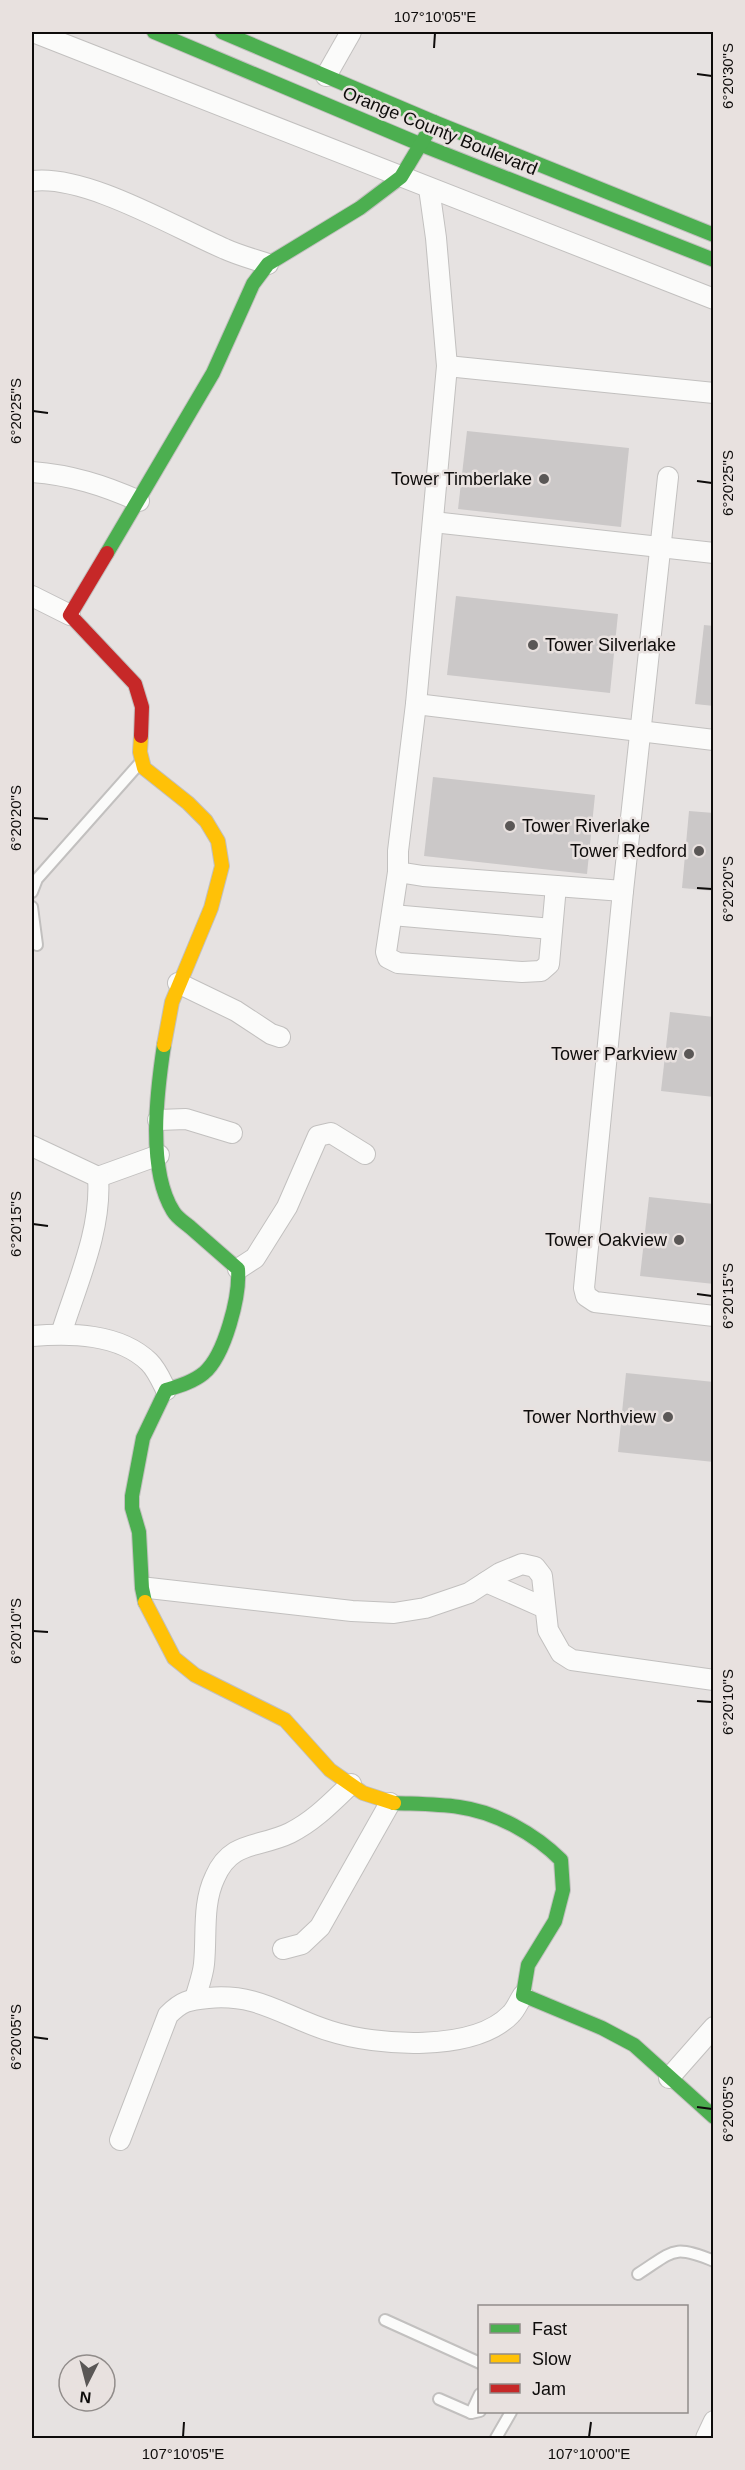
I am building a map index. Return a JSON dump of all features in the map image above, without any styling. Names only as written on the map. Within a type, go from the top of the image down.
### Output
[{"type":"street","points":[[33,32],[714,299]]},
{"type":"street","name":"Orange County Boulevard","points":[[154,32],[422,145],[714,260]]},
{"type":"street","name":"Orange County Boulevard","points":[[222,32],[434,123],[714,235]]},
{"type":"street","points":[[326,76],[351,32]]},
{"type":"street","points":[[70,615],[213,373],[253,284],[268,264],[360,208],[401,177],[434,123]]},
{"type":"street","points":[[32,181],[51,180],[79,186],[131,205],[226,250],[268,264]]},
{"type":"street","points":[[429,188],[436,238],[447,366],[416,704],[398,851],[398,872],[386,952],[388,958],[398,963],[522,972],[541,971],[549,964],[556,886]]},
{"type":"street","points":[[447,366],[714,393]]},
{"type":"street","points":[[32,472],[63,474],[83,479],[139,501]]},
{"type":"street","points":[[668,477],[623,891],[584,1288],[586,1296],[595,1302],[714,1316]]},
{"type":"street","points":[[433,522],[714,553]]},
{"type":"street","points":[[32,596],[70,615],[135,684],[144,709],[141,761],[152,776],[199,812],[211,826],[220,846],[222,868],[216,892],[170,1005],[158,1090],[159,1155],[162,1183],[173,1212],[238,1269],[238,1289],[221,1352],[215,1363],[192,1382],[166,1390],[143,1438],[132,1496],[139,1532],[142,1588],[150,1615],[174,1658],[185,1668],[285,1720],[330,1770],[363,1793],[390,1803],[460,1807],[489,1814],[510,1823],[549,1848],[561,1860],[563,1890],[555,1921],[528,1965],[524,1995],[510,2015],[475,2034],[442,2042],[406,2043],[367,2040],[330,2031],[249,1998],[228,1996],[180,2002],[168,2015],[120,2140]]},
{"type":"street","points":[[416,704],[714,740]]},
{"type":"street","points":[[398,872],[423,876],[623,891]]},
{"type":"street","points":[[392,915],[552,929]]},
{"type":"street","points":[[178,983],[236,1011],[271,1034],[280,1037]]},
{"type":"street","points":[[159,1120],[186,1119],[232,1133]]},
{"type":"street","points":[[238,1269],[255,1258],[287,1207],[318,1136],[332,1133],[365,1154]]},
{"type":"street","points":[[32,1146],[98,1177],[159,1155]]},
{"type":"street","points":[[61,1334],[95,1227],[100,1201],[98,1177]]},
{"type":"street","points":[[32,1336],[61,1334],[124,1345],[133,1349],[157,1372],[166,1390]]},
{"type":"street","points":[[149,1588],[394,1614],[425,1608],[469,1593],[522,1564],[535,1567],[542,1576],[548,1630],[561,1653],[572,1660],[714,1680]]},
{"type":"street","points":[[486,1582],[545,1608]]},
{"type":"street","points":[[195,1999],[204,1966],[207,1905],[214,1878],[228,1855],[258,1842],[288,1834],[315,1819],[351,1784]]},
{"type":"street","points":[[283,1949],[302,1944],[320,1927],[390,1803]]},
{"type":"street","points":[[524,1995],[602,2028],[634,2045],[669,2078],[711,2109]]},
{"type":"street","points":[[669,2078],[714,2026]]},
{"type":"street","points":[[706,2439],[714,2421]]},
{"type":"lane","points":[[32,892],[37,879],[141,761]]},
{"type":"lane","points":[[32,907],[37,945]]},
{"type":"lane","points":[[638,2274],[671,2253],[681,2250],[714,2261]]},
{"type":"lane","points":[[385,2320],[478,2362]]},
{"type":"lane","points":[[440,2399],[475,2412]]},
{"type":"lane","points":[[496,2439],[510,2413]]},
{"type":"building","name":"Tower Timberlake","points":[[467,431],[629,448],[621,527],[458,509]]},
{"type":"building","name":"Tower Silverlake","points":[[456,596],[618,614],[610,693],[447,675]]},
{"type":"building","points":[[704,625],[714,626],[714,706],[695,704]]},
{"type":"building","name":"Tower Riverlake","points":[[433,777],[595,795],[587,874],[424,856]]},
{"type":"building","name":"Tower Redford","points":[[689,811],[714,813],[714,891],[682,888]]},
{"type":"building","name":"Tower Parkview","points":[[670,1012],[714,1017],[714,1097],[661,1091]]},
{"type":"building","name":"Tower Oakview","points":[[649,1197],[714,1204],[714,1284],[640,1276]]},
{"type":"building","name":"Tower Northview","points":[[626,1373],[714,1382],[714,1462],[618,1452]]},
{"type":"traffic: fast","points":[[154,32],[422,145],[714,260]]},
{"type":"traffic: fast","points":[[222,32],[434,122],[714,235]]},
{"type":"traffic: fast","points":[[107,553],[213,373],[253,284],[268,264],[360,208],[401,177],[434,122]]},
{"type":"traffic: fast","points":[[145,1602],[139,1532],[132,1508],[132,1496],[143,1438],[166,1390],[195,1379],[212,1364],[230,1324],[238,1280],[238,1269],[176,1216],[165,1194],[160,1174],[156,1130],[164,1045]]},
{"type":"traffic: fast","points":[[394,1803],[451,1806],[487,1814],[527,1833],[551,1850],[561,1860],[563,1890],[555,1921],[528,1965],[523,1995],[602,2028],[634,2045],[714,2117]]},
{"type":"traffic: slow","points":[[141,736],[140,752],[144,768],[188,803],[206,821],[218,841],[222,866],[211,908],[172,1002],[164,1045]]},
{"type":"traffic: slow","points":[[145,1602],[174,1658],[195,1675],[285,1720],[330,1770],[363,1793],[394,1803]]},
{"type":"traffic: jam","points":[[107,553],[70,615],[135,684],[142,707],[141,736]]},
{"type":"place","name":"Tower Timberlake","points":[[544,479]]},
{"type":"place","name":"Tower Silverlake","points":[[533,645]]},
{"type":"place","name":"Tower Riverlake","points":[[510,826]]},
{"type":"place","name":"Tower Redford","points":[[699,851]]},
{"type":"place","name":"Tower Parkview","points":[[689,1054]]},
{"type":"place","name":"Tower Oakview","points":[[679,1240]]},
{"type":"place","name":"Tower Northview","points":[[668,1417]]}]
